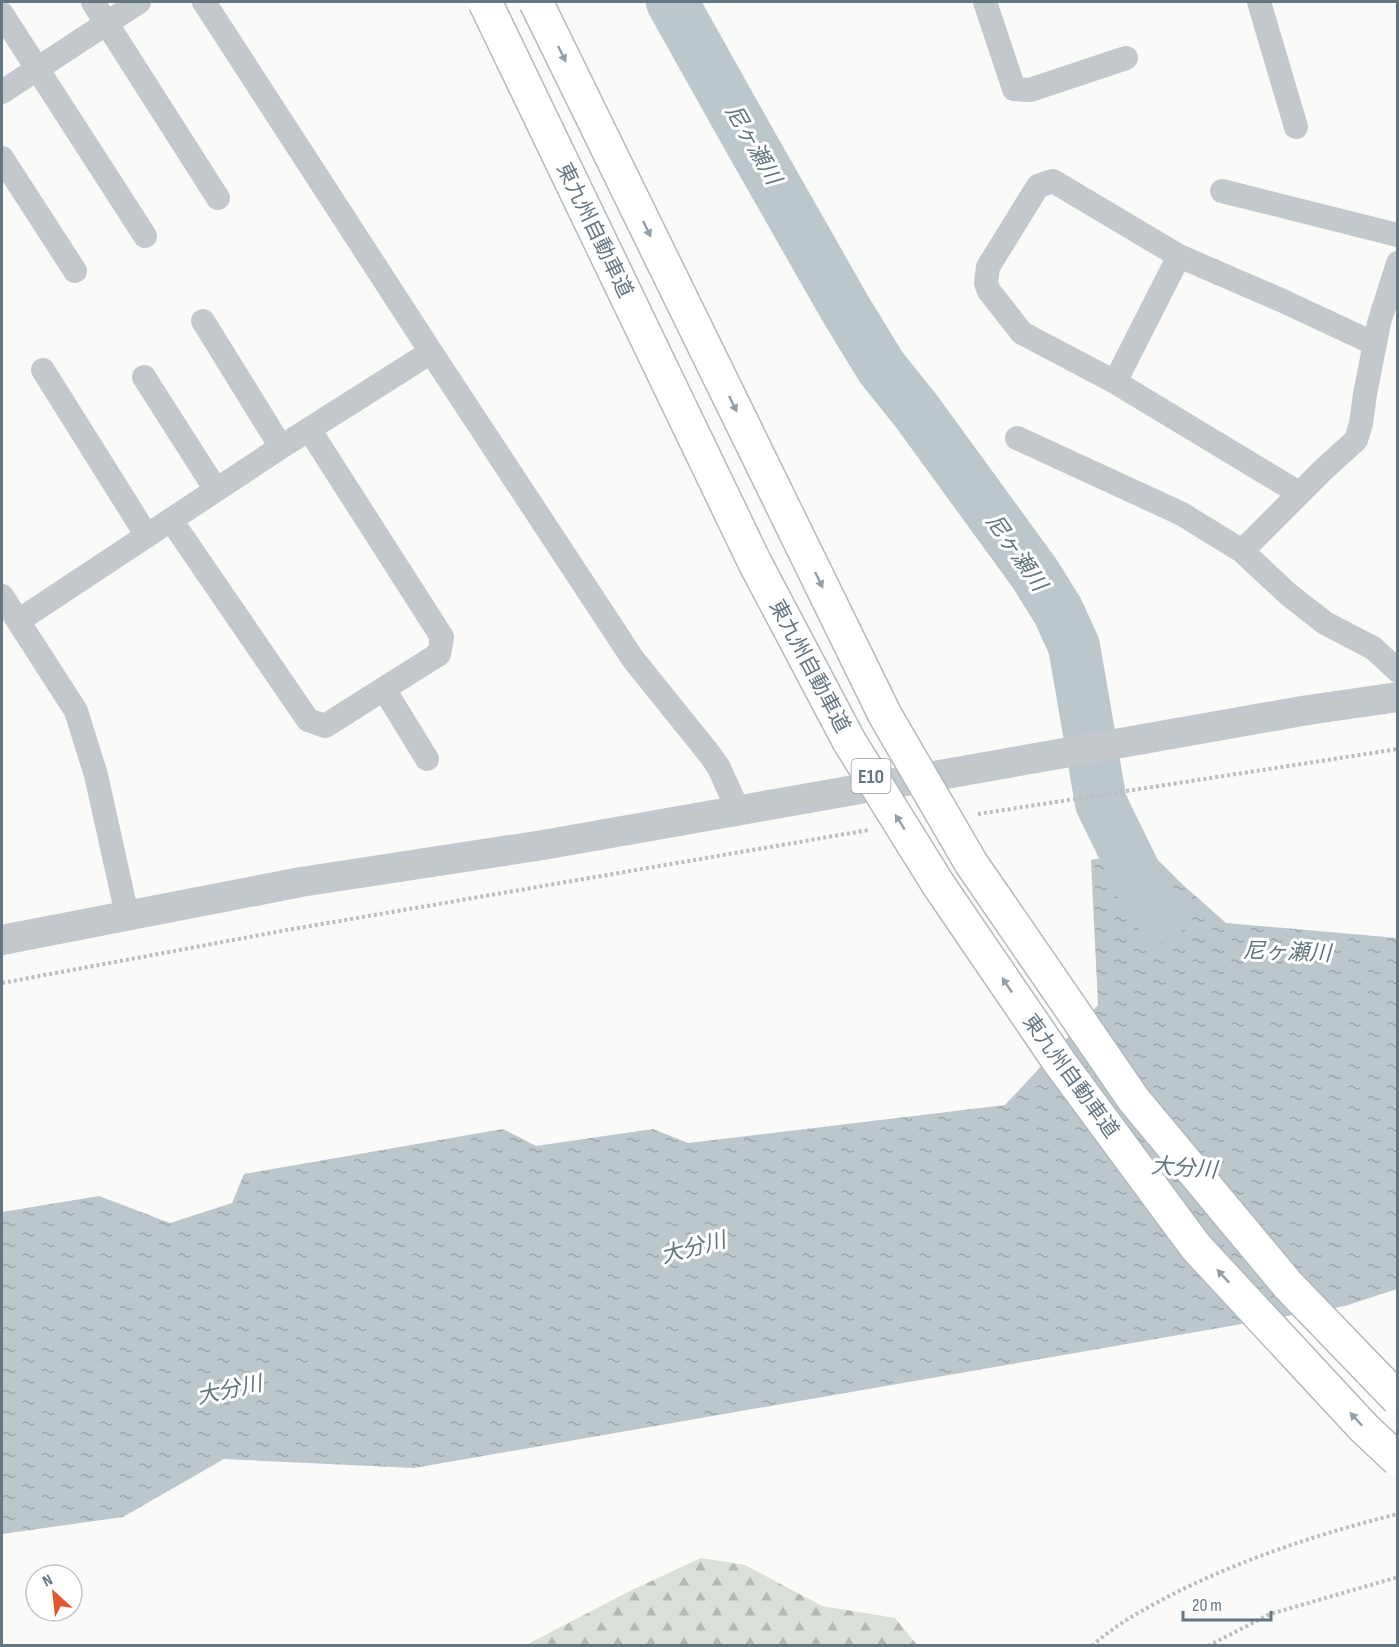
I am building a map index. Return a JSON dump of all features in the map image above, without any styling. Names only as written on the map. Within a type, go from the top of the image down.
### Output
[{"type":"highway","name":"東九州自動車道","points":[[485,2],[755,562],[849,741],[932,874],[1060,1063],[1196,1246],[1356,1419],[1398,1460]]},
{"type":"highway","name":"東九州自動車道","points":[[536,2],[885,715],[970,863],[1134,1100],[1288,1285],[1398,1399]]},
{"type":"street","points":[[93,2],[219,198]]},
{"type":"street","points":[[2,92],[139,2]]},
{"type":"street","points":[[204,2],[633,659],[719,768],[738,812]]},
{"type":"street","points":[[985,2],[1014,89],[1030,90],[1126,58]]},
{"type":"street","points":[[1259,2],[1296,127]]},
{"type":"street","points":[[2,14],[145,236]]},
{"type":"street","points":[[2,158],[75,271]]},
{"type":"street","points":[[1299,493],[1115,382],[1022,333],[989,291],[986,283],[988,267],[1038,186],[1053,181],[1179,256],[1375,344]]},
{"type":"street","points":[[1222,191],[1398,235]]},
{"type":"street","points":[[1115,382],[1179,256]]},
{"type":"street","points":[[1242,551],[1356,440],[1375,344],[1398,263]]},
{"type":"street","points":[[203,321],[281,447]]},
{"type":"street","points":[[18,621],[281,447],[431,352]]},
{"type":"street","points":[[43,370],[147,536]]},
{"type":"street","points":[[144,377],[216,490]]},
{"type":"street","points":[[171,520],[308,720],[325,726],[439,654],[442,637],[309,429]]},
{"type":"street","points":[[1017,438],[1182,514],[1242,551],[1288,594],[1325,623],[1373,648],[1398,671]]},
{"type":"street","points":[[2,596],[76,711],[96,775],[127,915]]},
{"type":"street","points":[[384,689],[427,759]]},
{"type":"street","points":[[2,940],[301,882],[543,845],[1308,710],[1398,697]]},
{"type":"path","points":[[970,815],[1398,748]]},
{"type":"path","points":[[2,983],[322,924],[878,828]]},
{"type":"path","points":[[1092,1646],[1143,1609],[1260,1555],[1334,1530],[1398,1514]]},
{"type":"path","points":[[1208,1646],[1270,1614],[1398,1577]]},
{"type":"green space","points":[[701,1558],[745,1565],[822,1606],[895,1618],[917,1645],[526,1645],[632,1590]]},
{"type":"water","name":"大分川","points":[[1147,849],[1226,923],[1397,938],[1397,1289],[1345,1306],[414,1468],[224,1459],[123,1517],[2,1534],[2,1212],[99,1196],[170,1223],[232,1203],[244,1174],[503,1129],[536,1146],[653,1129],[688,1143],[1005,1105],[1098,1005],[1091,860]]},
{"type":"waterway","name":"尼ヶ瀬川","points":[[672,2],[845,308],[881,367],[917,412],[1035,574],[1058,611],[1074,646],[1101,803],[1144,891],[1161,916]]}]
